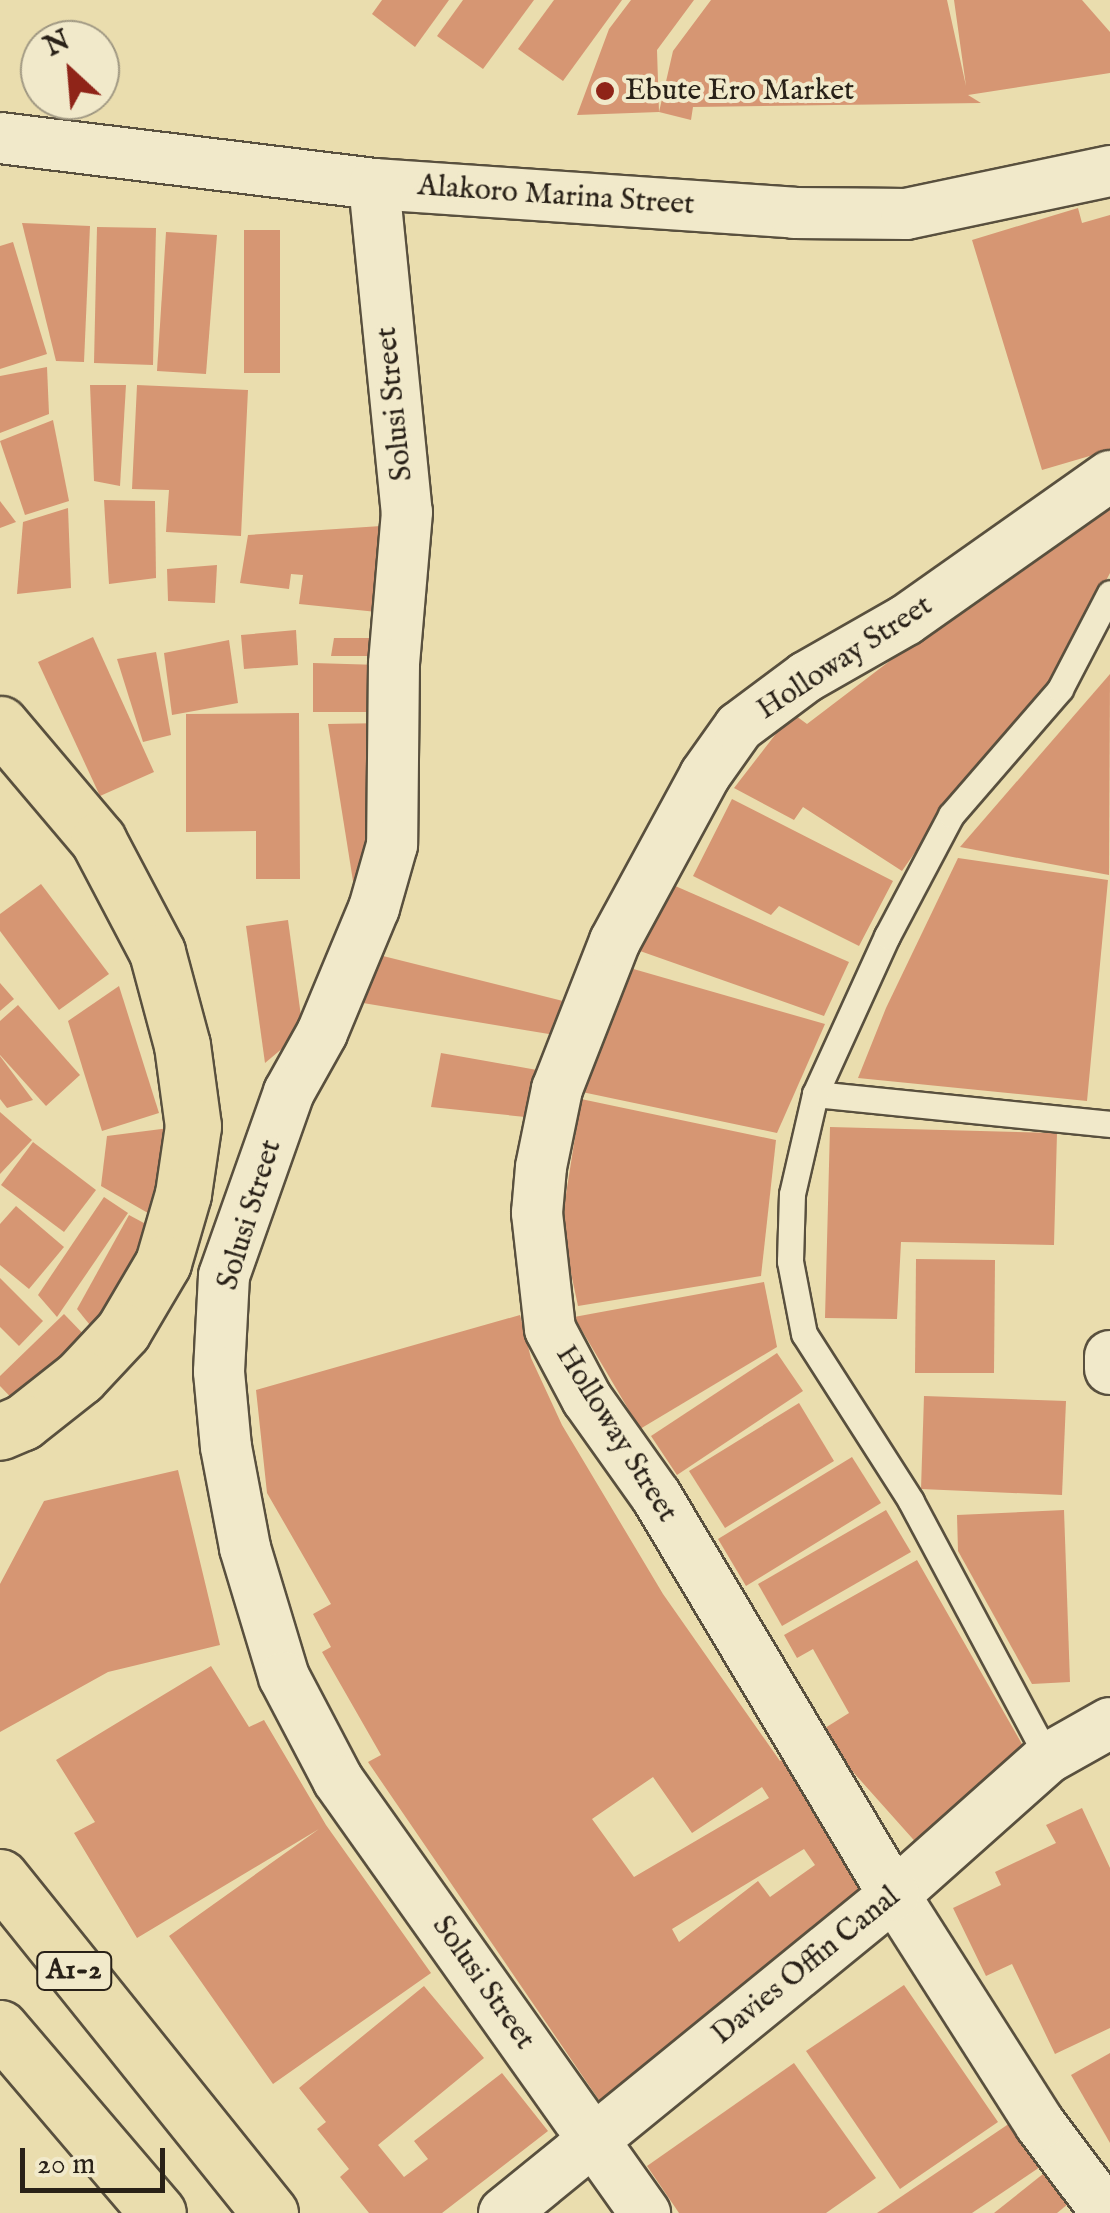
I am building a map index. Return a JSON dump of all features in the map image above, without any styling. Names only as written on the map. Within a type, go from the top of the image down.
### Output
[{"type":"highway","points":[[0,724],[98,840],[157,952],[182,1045],[192,1126],[183,1194],[162,1263],[122,1330],[80,1377],[23,1422],[0,1432]]},
{"type":"highway","name":"A1-2","points":[[0,1877],[148,2066],[270,2213]]},
{"type":"highway","points":[[10,2046],[158,2213]]},
{"type":"street","name":"Alakoro Marina Street","points":[[0,138],[374,184],[794,213],[906,214],[1110,171]]},
{"type":"street","name":"Solusi Street","points":[[374,184],[407,512],[394,664],[392,845],[374,908],[322,1033],[289,1092],[224,1276],[219,1372],[226,1447],[246,1548],[284,1676],[338,1780],[645,2213]]},
{"type":"street","name":"Holloway Street","points":[[1107,2213],[1040,2124],[894,1895],[656,1496],[587,1399],[550,1329],[539,1246],[540,1167],[557,1089],[615,941],[705,775],[739,727],[806,677],[906,620],[1110,476]]},
{"type":"street","points":[[1110,1356],[1110,1369]]},
{"type":"street","name":"Davies Offin Canal","points":[[504,2213],[894,1895],[1048,1758],[1110,1723]]},
{"type":"lane","points":[[1048,1758],[911,1501],[804,1334],[790,1261],[792,1194],[816,1094],[887,936],[951,816],[1060,689],[1110,594]]},
{"type":"lane","points":[[816,1094],[1110,1124]]},
{"type":"building","points":[[382,0],[449,0],[415,47],[372,14]]},
{"type":"building","points":[[463,0],[534,0],[483,69],[437,36]]},
{"type":"building","points":[[554,0],[622,0],[563,81],[518,49]]},
{"type":"building","points":[[631,0],[694,0],[657,50],[659,112],[577,115],[609,29]]},
{"type":"building","points":[[711,0],[947,0],[966,86],[954,0],[1082,0],[1110,32],[1110,73],[968,95],[981,103],[693,107],[691,120],[659,112],[673,51]]},
{"type":"building","points":[[1078,208],[1082,223],[1110,215],[1110,450],[1042,470],[972,240]]},
{"type":"building","points":[[22,223],[90,226],[84,362],[56,361]]},
{"type":"building","points":[[97,227],[156,228],[153,365],[94,363]]},
{"type":"building","points":[[244,230],[280,230],[280,373],[244,373]]},
{"type":"building","points":[[166,232],[217,235],[206,374],[157,371]]},
{"type":"building","points":[[13,242],[47,354],[0,369],[0,246]]},
{"type":"building","points":[[47,367],[49,414],[0,433],[0,376]]},
{"type":"building","points":[[90,385],[126,385],[120,486],[94,481]]},
{"type":"building","points":[[137,385],[248,390],[241,536],[166,532],[169,490],[132,489]]},
{"type":"building","points":[[53,420],[69,501],[25,515],[0,441]]},
{"type":"building","points":[[1110,493],[1110,573],[1048,692],[971,772],[902,871],[803,807],[794,820],[734,788],[792,713],[807,724]]},
{"type":"building","points":[[104,500],[155,501],[156,578],[109,584]]},
{"type":"building","points":[[0,501],[16,522],[0,528]]},
{"type":"building","points":[[68,508],[71,588],[17,594],[23,522]]},
{"type":"building","points":[[381,526],[377,612],[299,604],[303,575],[291,574],[289,589],[240,583],[248,535]]},
{"type":"building","points":[[217,565],[215,603],[168,601],[167,569]]},
{"type":"building","points":[[296,630],[298,665],[244,669],[241,635]]},
{"type":"building","points":[[93,637],[154,772],[100,796],[38,662]]},
{"type":"building","points":[[334,638],[387,638],[385,656],[331,656]]},
{"type":"building","points":[[229,640],[238,703],[172,715],[164,653]]},
{"type":"building","points":[[156,652],[171,735],[143,742],[117,659]]},
{"type":"building","points":[[313,663],[380,665],[384,712],[313,712]]},
{"type":"building","points":[[1110,674],[1109,875],[960,847]]},
{"type":"building","points":[[299,713],[300,879],[256,879],[256,831],[186,832],[186,714]]},
{"type":"building","points":[[386,723],[378,882],[353,881],[328,724]]},
{"type":"building","points":[[732,799],[893,881],[859,946],[779,906],[771,915],[693,876]]},
{"type":"building","points":[[958,858],[1108,880],[1087,1101],[858,1078],[886,1008]]},
{"type":"building","points":[[41,884],[109,974],[59,1010],[0,931],[0,914]]},
{"type":"building","points":[[673,885],[849,962],[824,1016],[640,951]]},
{"type":"building","points":[[288,920],[303,1031],[265,1063],[246,926]]},
{"type":"building","points":[[375,954],[571,1003],[561,1036],[363,1003]]},
{"type":"building","points":[[630,968],[825,1024],[777,1133],[582,1092]]},
{"type":"building","points":[[0,983],[14,999],[0,1011]]},
{"type":"building","points":[[119,986],[159,1113],[102,1131],[68,1021]]},
{"type":"building","points":[[18,1005],[80,1075],[46,1106],[0,1055],[0,1021]]},
{"type":"building","points":[[441,1053],[537,1070],[535,1118],[431,1107]]},
{"type":"building","points":[[0,1056],[33,1100],[7,1108],[0,1099]]},
{"type":"building","points":[[581,1099],[776,1140],[761,1276],[578,1306],[561,1226]]},
{"type":"building","points":[[0,1112],[32,1140],[0,1174]]},
{"type":"building","points":[[177,1127],[167,1224],[101,1186],[107,1136]]},
{"type":"building","points":[[830,1127],[1057,1133],[1054,1245],[901,1242],[897,1319],[825,1318]]},
{"type":"building","points":[[33,1142],[96,1190],[64,1232],[1,1185]]},
{"type":"building","points":[[104,1197],[128,1213],[57,1317],[38,1295]]},
{"type":"building","points":[[16,1206],[64,1247],[29,1289],[0,1265],[0,1224]]},
{"type":"building","points":[[129,1215],[155,1229],[98,1335],[77,1309]]},
{"type":"building","points":[[916,1259],[995,1260],[994,1373],[915,1373]]},
{"type":"building","points":[[0,1278],[43,1321],[19,1346],[0,1327]]},
{"type":"building","points":[[764,1282],[777,1347],[640,1429],[574,1317]]},
{"type":"building","points":[[64,1314],[92,1343],[23,1410],[0,1386],[0,1376]]},
{"type":"building","points":[[520,1315],[531,1358],[562,1425],[663,1594],[780,1761],[794,1751],[879,1888],[601,2103],[368,1762],[381,1755],[322,1652],[331,1647],[313,1614],[331,1604],[267,1493],[256,1390]],"holes":[[[653,1777],[692,1833],[762,1787],[769,1798],[634,1877],[592,1819]],[[804,1849],[815,1865],[770,1897],[758,1881],[679,1942],[672,1929]]]},
{"type":"building","points":[[777,1353],[803,1391],[677,1475],[651,1436]]},
{"type":"building","points":[[924,1396],[1066,1401],[1062,1495],[921,1489]]},
{"type":"building","points":[[799,1403],[834,1461],[725,1528],[689,1471]]},
{"type":"building","points":[[852,1457],[881,1503],[746,1586],[718,1539]]},
{"type":"building","points":[[178,1470],[220,1645],[108,1672],[0,1732],[0,1584],[44,1501]]},
{"type":"building","points":[[886,1510],[911,1552],[782,1626],[758,1584]]},
{"type":"building","points":[[1064,1510],[1070,1682],[1032,1684],[958,1551],[957,1515]]},
{"type":"building","points":[[917,1560],[1026,1751],[920,1847],[845,1763],[825,1728],[849,1713],[813,1649],[797,1658],[784,1635]]},
{"type":"building","points":[[211,1666],[249,1727],[264,1720],[326,1825],[431,1973],[273,2084],[169,1936],[319,1829],[137,1938],[74,1833],[95,1822],[56,1760]]},
{"type":"building","points":[[1082,1808],[1110,1868],[1110,2028],[1055,2054],[1012,1964],[986,1976],[953,1908],[1001,1885],[995,1872],[1056,1843],[1046,1825]]},
{"type":"building","points":[[904,1985],[998,2122],[900,2189],[806,2051]]},
{"type":"building","points":[[424,1986],[484,2058],[378,2145],[404,2177],[428,2159],[414,2141],[502,2073],[548,2131],[442,2213],[369,2213],[340,2177],[349,2169],[317,2129],[326,2122],[299,2088]]},
{"type":"building","points":[[1110,2053],[1110,2143],[1071,2075]]},
{"type":"building","points":[[794,2063],[876,2178],[826,2213],[679,2213],[647,2166]]},
{"type":"building","points":[[1013,2121],[1043,2165],[972,2213],[877,2213]]},
{"type":"building","points":[[1048,2170],[1073,2200],[1057,2213],[994,2213]]},
{"type":"place","name":"Ebute Ero Market","points":[[605,91]]}]
